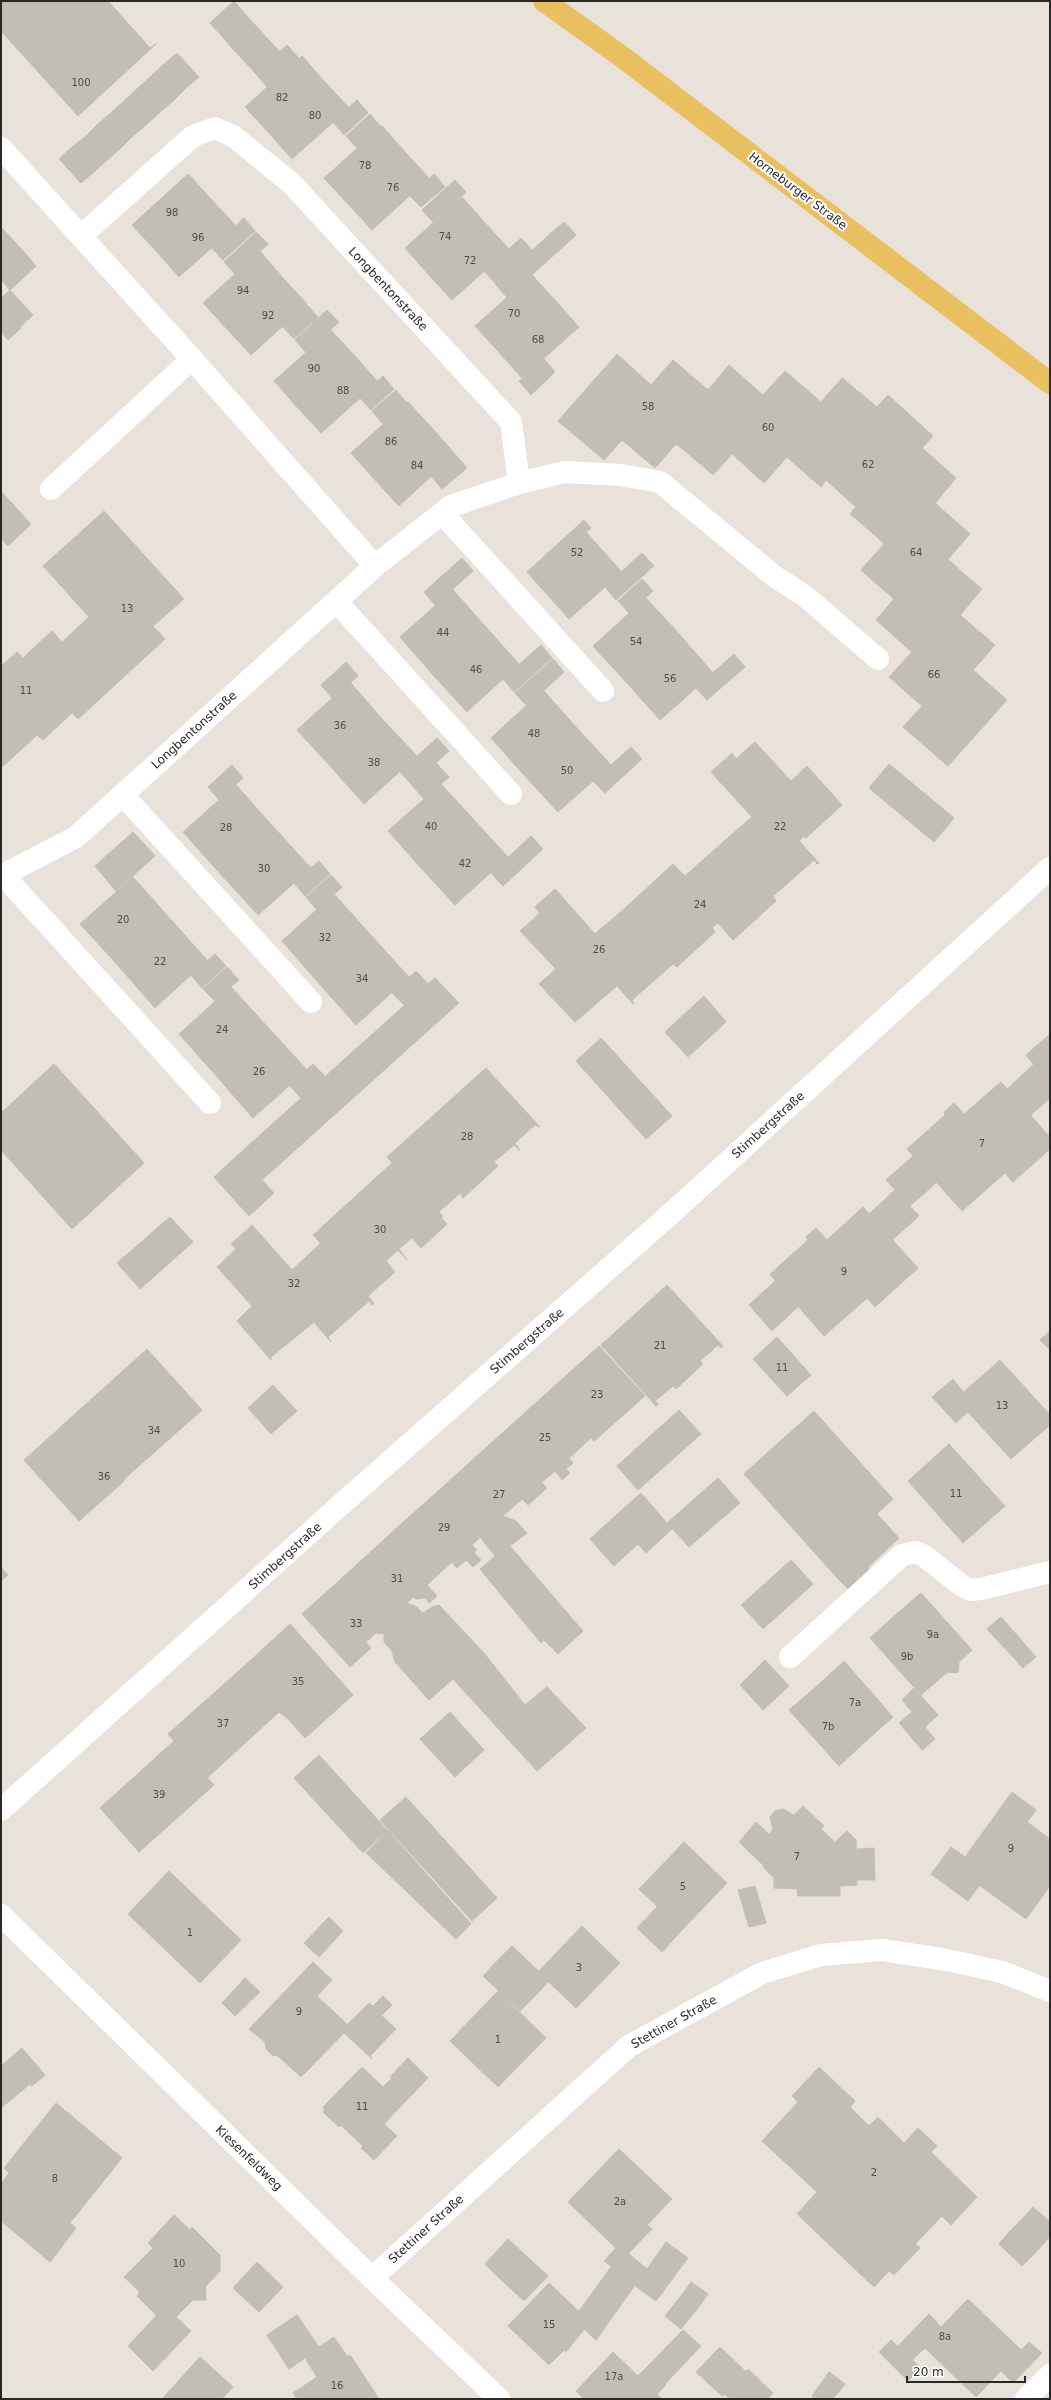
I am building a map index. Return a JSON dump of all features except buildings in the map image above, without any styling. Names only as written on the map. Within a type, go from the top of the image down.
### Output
[{"type":"main road","name":"Horneburger Straße","points":[[544,1],[621,56],[1050,383]]},
{"type":"street","name":"Longbentonstraße","points":[[3,876],[76,837],[375,566],[451,506],[519,483],[511,422],[291,183],[232,136],[214,128],[193,136],[81,236]]},
{"type":"street","points":[[1,148],[192,359],[375,566]]},
{"type":"street","points":[[51,489],[192,359]]},
{"type":"street","points":[[519,483],[564,472],[621,475],[660,482],[774,576],[805,596],[878,659]]},
{"type":"street","points":[[442,513],[603,691]]},
{"type":"street","points":[[337,602],[511,794]]},
{"type":"street","points":[[123,795],[311,1002]]},
{"type":"street","name":"Stimbergstraße","points":[[1,1810],[345,1501],[675,1210],[1050,868]]},
{"type":"street","points":[[3,876],[210,1103]]},
{"type":"street","points":[[790,1657],[902,1555],[916,1552],[923,1555],[970,1590],[981,1589],[1050,1572]]},
{"type":"street","name":"Kiesenfeldweg","points":[[1,1915],[372,2278],[499,2399]]},
{"type":"street","name":"Stettiner Straße","points":[[372,2278],[629,2046],[762,1973],[821,1955],[882,1950],[942,1959],[1002,1972],[1050,1991]]},
{"type":"street","points":[[1026,2399],[1050,2375]]}]
